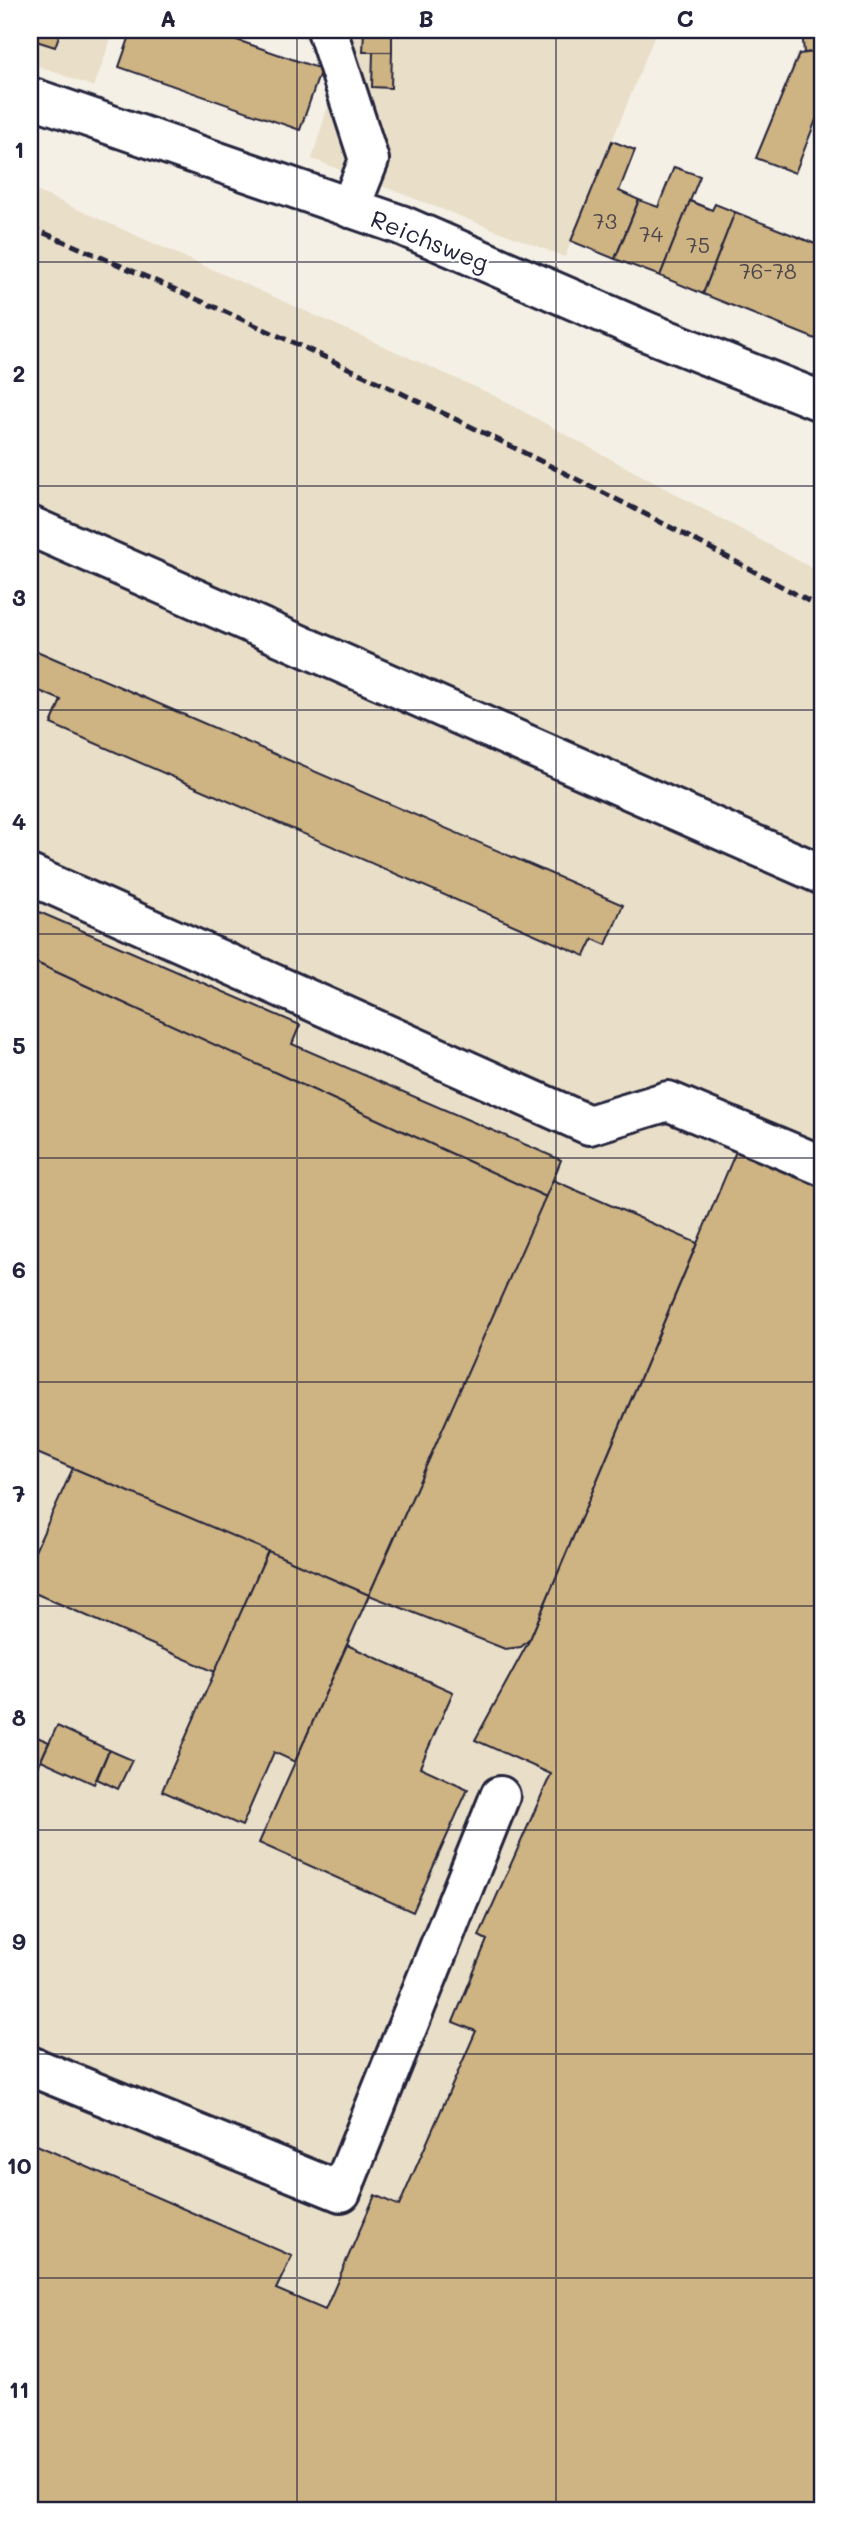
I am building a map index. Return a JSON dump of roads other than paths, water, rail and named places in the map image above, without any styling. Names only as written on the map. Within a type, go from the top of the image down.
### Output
[{"type":"street","points":[[327,30],[369,160],[351,208]]},
{"type":"street","name":"Reichsweg","points":[[30,97],[401,225],[650,333],[823,402]]},
{"type":"street","points":[[30,526],[823,875]]},
{"type":"street","points":[[30,875],[589,1125],[667,1101],[823,1166]]},
{"type":"street","points":[[30,2066],[341,2192],[500,1797]]},
{"type":"railway","points":[[30,227],[232,315],[431,407],[628,505],[823,609]]}]
